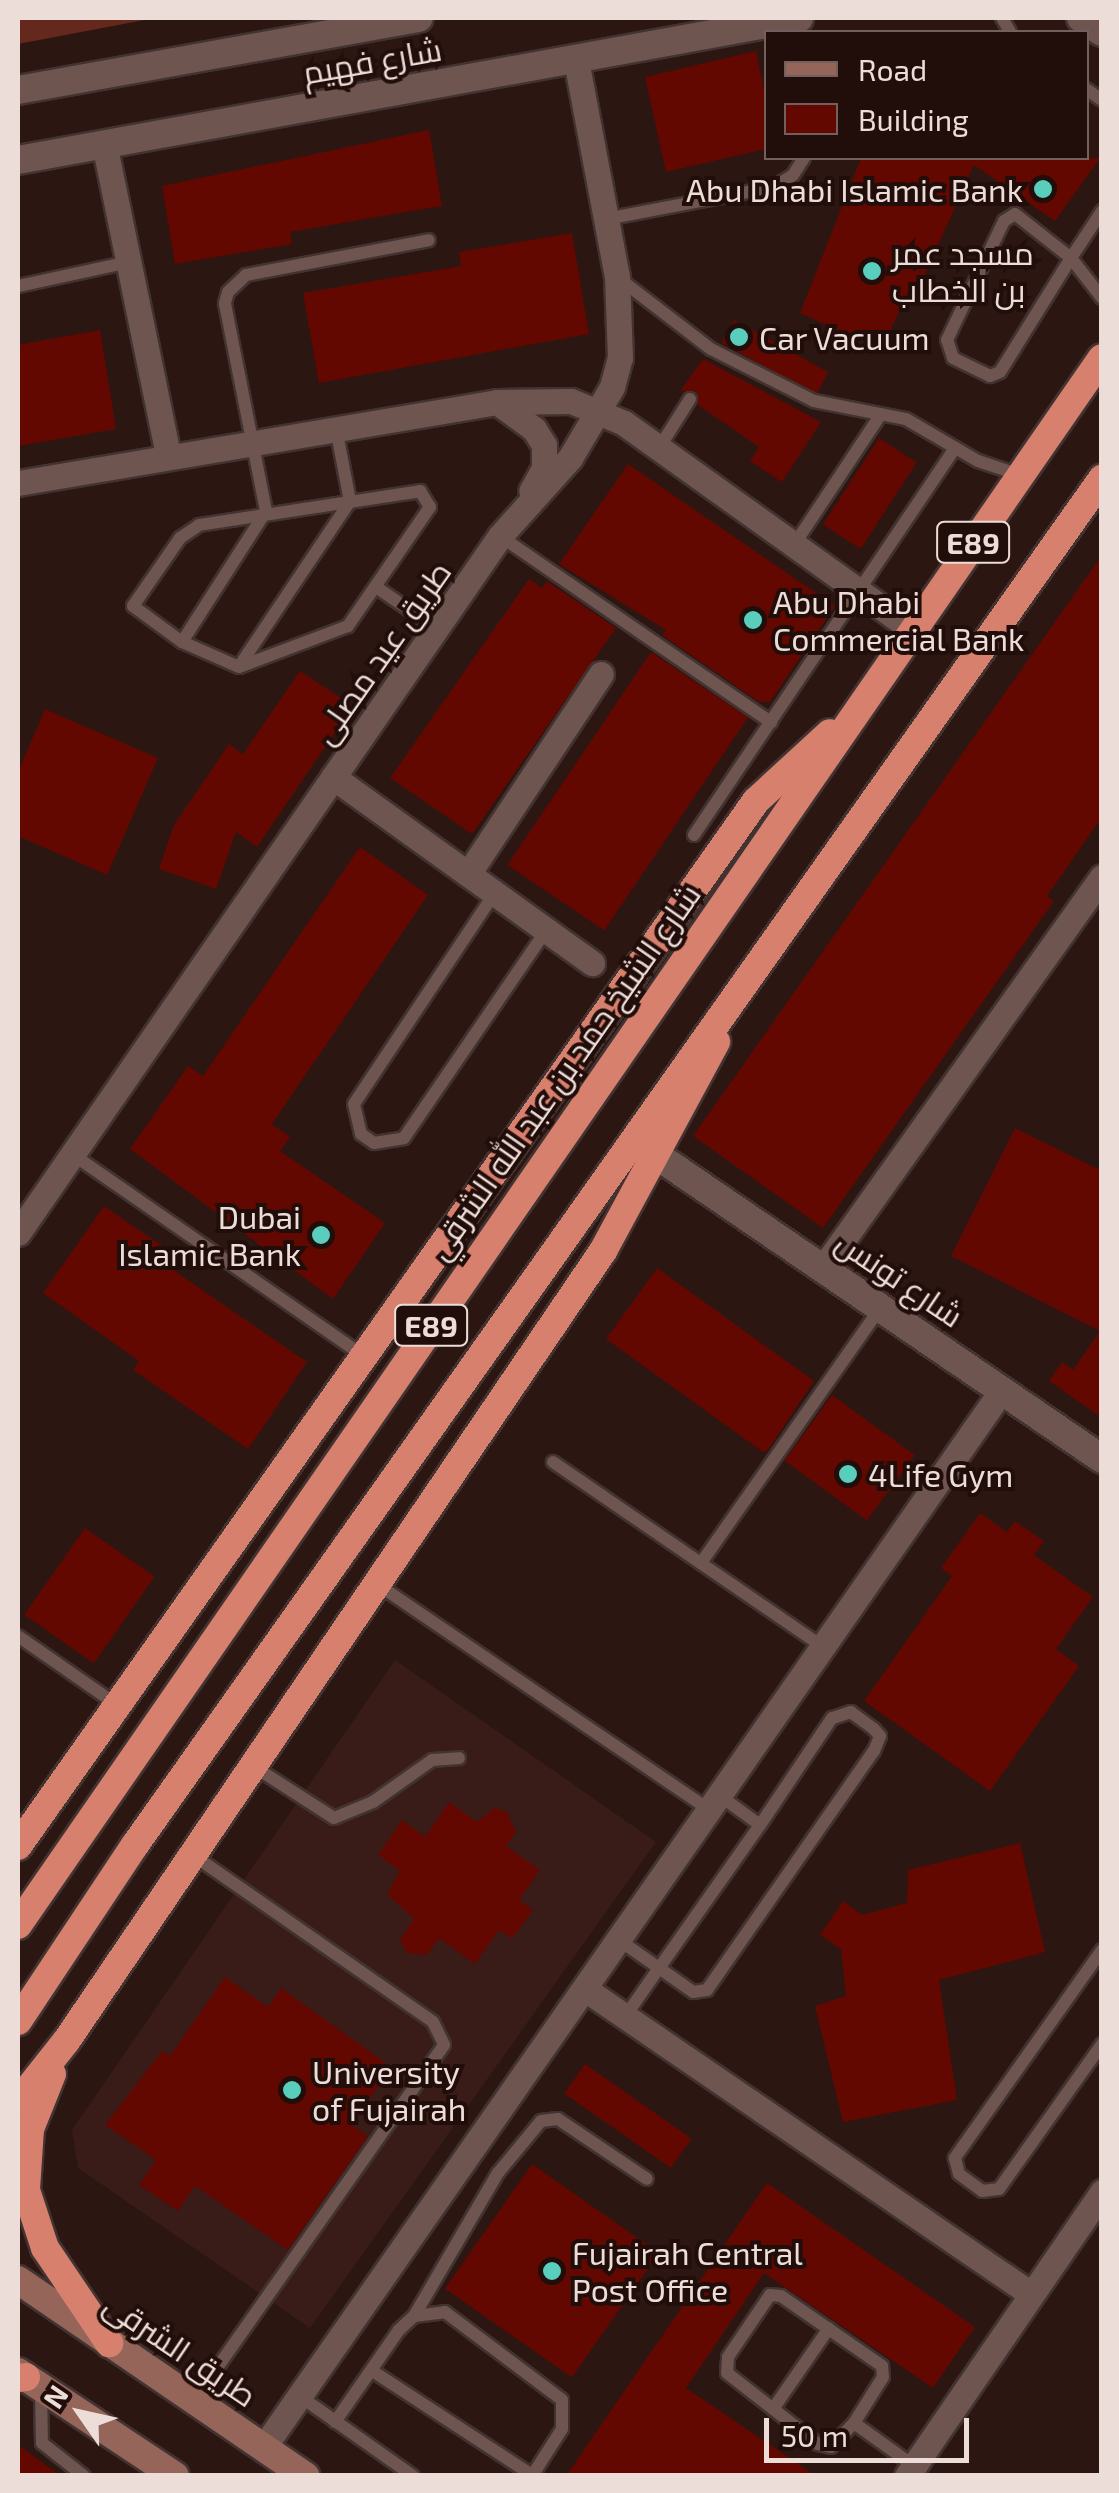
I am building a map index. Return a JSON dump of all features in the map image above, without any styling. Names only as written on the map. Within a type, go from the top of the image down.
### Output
[{"type":"highway","name":"شارع الشيخ حمد بن عبد الله الشرقي","points":[[18,1925],[1102,358]]},
{"type":"highway","name":"E89","points":[[18,2021],[749,972],[1102,479]]},
{"type":"highway","points":[[18,1846],[756,802],[800,754],[845,725]]},
{"type":"highway","points":[[18,2102],[67,2040],[603,1251],[659,1157],[749,972]]},
{"type":"highway","points":[[67,2040],[30,2130],[26,2190],[45,2248],[109,2343]]},
{"type":"main road","name":"طريق الشرقى","points":[[18,2280],[306,2476]]},
{"type":"main road","points":[[26,2379],[175,2476]]},
{"type":"street","name":"شارع فهيم","points":[[18,90],[419,18]]},
{"type":"street","points":[[1080,18],[1102,32]]},
{"type":"street","name":"شارع فهيم","points":[[18,160],[788,24]]},
{"type":"street","name":"طريق عيد مصلى","points":[[18,1232],[500,536],[520,509],[555,477],[601,410],[620,358],[617,278],[576,59]]},
{"type":"street","points":[[104,143],[168,456]]},
{"type":"street","points":[[18,483],[497,402],[550,399],[601,410],[912,629]]},
{"type":"street","points":[[497,402],[534,428],[544,445],[544,468],[520,509]]},
{"type":"street","points":[[468,874],[601,674]]},
{"type":"street","points":[[333,778],[592,963]]},
{"type":"street","points":[[823,1268],[1102,877]]},
{"type":"street","name":"شارع تونس","points":[[659,1157],[1102,1459]]},
{"type":"street","points":[[263,2448],[1002,1390]]},
{"type":"street","points":[[585,1990],[1031,2294]]},
{"type":"street","points":[[911,2470],[1102,2192]]},
{"type":"lane","points":[[606,219],[774,186],[794,176],[803,160]]},
{"type":"lane","points":[[1102,211],[1072,258],[1000,372],[984,374],[948,354],[947,340],[1006,217],[1020,215],[1072,258],[1102,298]]},
{"type":"lane","points":[[182,642],[266,511],[225,303],[236,283],[246,275],[429,240]]},
{"type":"lane","points":[[18,286],[129,262]]},
{"type":"lane","points":[[617,278],[716,360],[824,405],[906,418],[955,448],[1020,475]]},
{"type":"lane","points":[[659,448],[690,399]]},
{"type":"lane","points":[[794,545],[881,414]]},
{"type":"lane","points":[[239,667],[350,501],[336,428]]},
{"type":"lane","points":[[694,835],[856,589],[955,448]]},
{"type":"lane","points":[[420,490],[431,501],[379,589],[348,626],[239,667],[182,642],[137,611],[136,599],[187,532],[266,511],[420,490]]},
{"type":"lane","points":[[500,536],[770,722]]},
{"type":"lane","points":[[379,589],[436,629]]},
{"type":"lane","points":[[494,894],[354,1104],[361,1134],[374,1143],[404,1138],[546,931]]},
{"type":"lane","points":[[72,1153],[362,1355]]},
{"type":"lane","points":[[701,1562],[881,1307]]},
{"type":"lane","points":[[554,1462],[824,1647]]},
{"type":"lane","points":[[377,1584],[715,1803],[760,1825]]},
{"type":"lane","points":[[18,1636],[116,1704]]},
{"type":"lane","points":[[619,1940],[660,1968],[693,1992],[707,1990],[874,1751],[880,1736],[851,1712],[832,1718],[760,1825],[660,1968],[625,2017]]},
{"type":"lane","points":[[253,1766],[334,1818],[373,1802],[432,1760],[459,1758]]},
{"type":"lane","points":[[193,1855],[433,2022],[444,2045],[194,2401]]},
{"type":"lane","points":[[1102,1950],[955,2158],[959,2174],[982,2191],[999,2189],[1102,2044]]},
{"type":"lane","points":[[335,2422],[414,2316],[498,2172],[541,2121],[558,2119],[647,2179]]},
{"type":"lane","points":[[775,2294],[829,2328],[882,2366],[883,2376],[854,2422],[831,2447],[727,2373],[728,2357],[775,2294]]},
{"type":"lane","points":[[374,2372],[532,2475],[562,2429],[566,2413],[558,2394],[446,2312],[414,2316]]},
{"type":"lane","points":[[773,2409],[829,2328]]},
{"type":"lane","points":[[26,2379],[42,2443],[84,2476]]},
{"type":"lane","points":[[300,2397],[413,2476]]},
{"type":"lane","points":[[854,2422],[911,2470]]},
{"type":"shaded area","points":[[18,18],[155,18],[18,44]]},
{"type":"shaded area","points":[[395,1660],[656,1842],[310,2328],[78,2168],[72,2130]]},
{"type":"building","points":[[756,51],[764,90],[764,149],[666,172],[645,77]]},
{"type":"building","points":[[429,130],[442,206],[290,232],[292,244],[175,264],[162,186]]},
{"type":"building","name":"مسجد عمر بن الخطاب","points":[[1100,158],[1055,221],[974,165],[917,292],[909,289],[882,350],[800,313],[860,160]]},
{"type":"building","points":[[572,233],[589,334],[319,383],[303,293],[461,266],[459,252]]},
{"type":"building","points":[[734,320],[828,372],[816,395],[721,343]]},
{"type":"building","points":[[100,330],[116,429],[18,446],[18,345]]},
{"type":"building","points":[[703,359],[821,422],[782,482],[750,461],[759,447],[698,405],[696,391],[680,391]]},
{"type":"building","points":[[879,438],[917,463],[861,549],[823,524]]},
{"type":"building","points":[[628,464],[835,606],[770,702],[759,702],[662,635],[666,630],[559,564]]},
{"type":"building","points":[[1102,555],[1102,817],[1047,896],[1054,901],[823,1228],[693,1136]]},
{"type":"building","points":[[529,579],[542,588],[547,581],[616,628],[472,834],[390,778]]},
{"type":"building","points":[[651,652],[748,717],[604,930],[507,865]]},
{"type":"building","points":[[300,671],[353,706],[257,847],[236,832],[216,889],[159,869],[174,825],[229,744],[243,754]]},
{"type":"building","points":[[45,709],[158,758],[107,875],[18,836],[18,772]]},
{"type":"building","points":[[360,847],[428,895],[272,1124],[290,1137],[280,1151],[385,1223],[333,1299],[130,1149],[188,1066],[203,1076]]},
{"type":"building","points":[[1015,1128],[1102,1171],[1102,1418],[1049,1381],[1062,1362],[1073,1370],[1100,1331],[951,1256]]},
{"type":"building","points":[[104,1206],[174,1254],[166,1265],[307,1362],[248,1449],[133,1370],[139,1361],[43,1293]]},
{"type":"building","points":[[657,1268],[814,1381],[768,1450],[763,1452],[606,1339]]},
{"type":"building","points":[[832,1395],[915,1455],[867,1520],[784,1461]]},
{"type":"building","points":[[980,1513],[1007,1532],[1015,1521],[1044,1541],[1034,1555],[1093,1597],[1056,1649],[1079,1666],[990,1791],[864,1701],[952,1576],[941,1568]]},
{"type":"building","points":[[85,1528],[155,1577],[94,1664],[24,1615]]},
{"type":"building","points":[[449,1802],[477,1822],[494,1808],[506,1811],[516,1832],[506,1846],[540,1870],[519,1900],[533,1910],[512,1939],[499,1930],[475,1964],[439,1938],[427,1955],[407,1953],[400,1940],[414,1919],[387,1894],[400,1871],[378,1855],[402,1820],[425,1837]]},
{"type":"building","points":[[1020,1843],[1045,1952],[939,1980],[957,2100],[843,2122],[815,2006],[846,1996],[841,1949],[820,1935],[843,1901],[862,1915],[907,1903],[908,1870]]},
{"type":"building","points":[[225,1977],[268,2007],[281,1988],[391,2067],[351,2125],[368,2136],[288,2250],[195,2186],[178,2211],[139,2185],[156,2160],[105,2125],[162,2051],[170,2056]]},
{"type":"building","points":[[585,2064],[691,2139],[671,2168],[564,2093]]},
{"type":"building","name":"Fujairah Central Post Office","points":[[532,2164],[659,2253],[572,2377],[445,2289]]},
{"type":"building","points":[[767,2183],[975,2327],[933,2388],[764,2273],[686,2388],[816,2476],[566,2476]]},
{"type":"building","points":[[18,2445],[61,2476],[18,2476]]},
{"type":"place","name":"Abu Dhabi Islamic Bank","points":[[1043,189]]},
{"type":"place","name":"مسجد عمر بن الخطاب","points":[[872,271]]},
{"type":"place","name":"Car Vacuum","points":[[739,337]]},
{"type":"place","name":"Abu Dhabi Commercial Bank","points":[[753,620]]},
{"type":"place","name":"Dubai Islamic Bank","points":[[321,1235]]},
{"type":"place","name":"4Life Gym","points":[[848,1474]]},
{"type":"place","name":"University of Fujairah","points":[[292,2090]]},
{"type":"place","name":"Fujairah Central Post Office","points":[[552,2271]]}]
